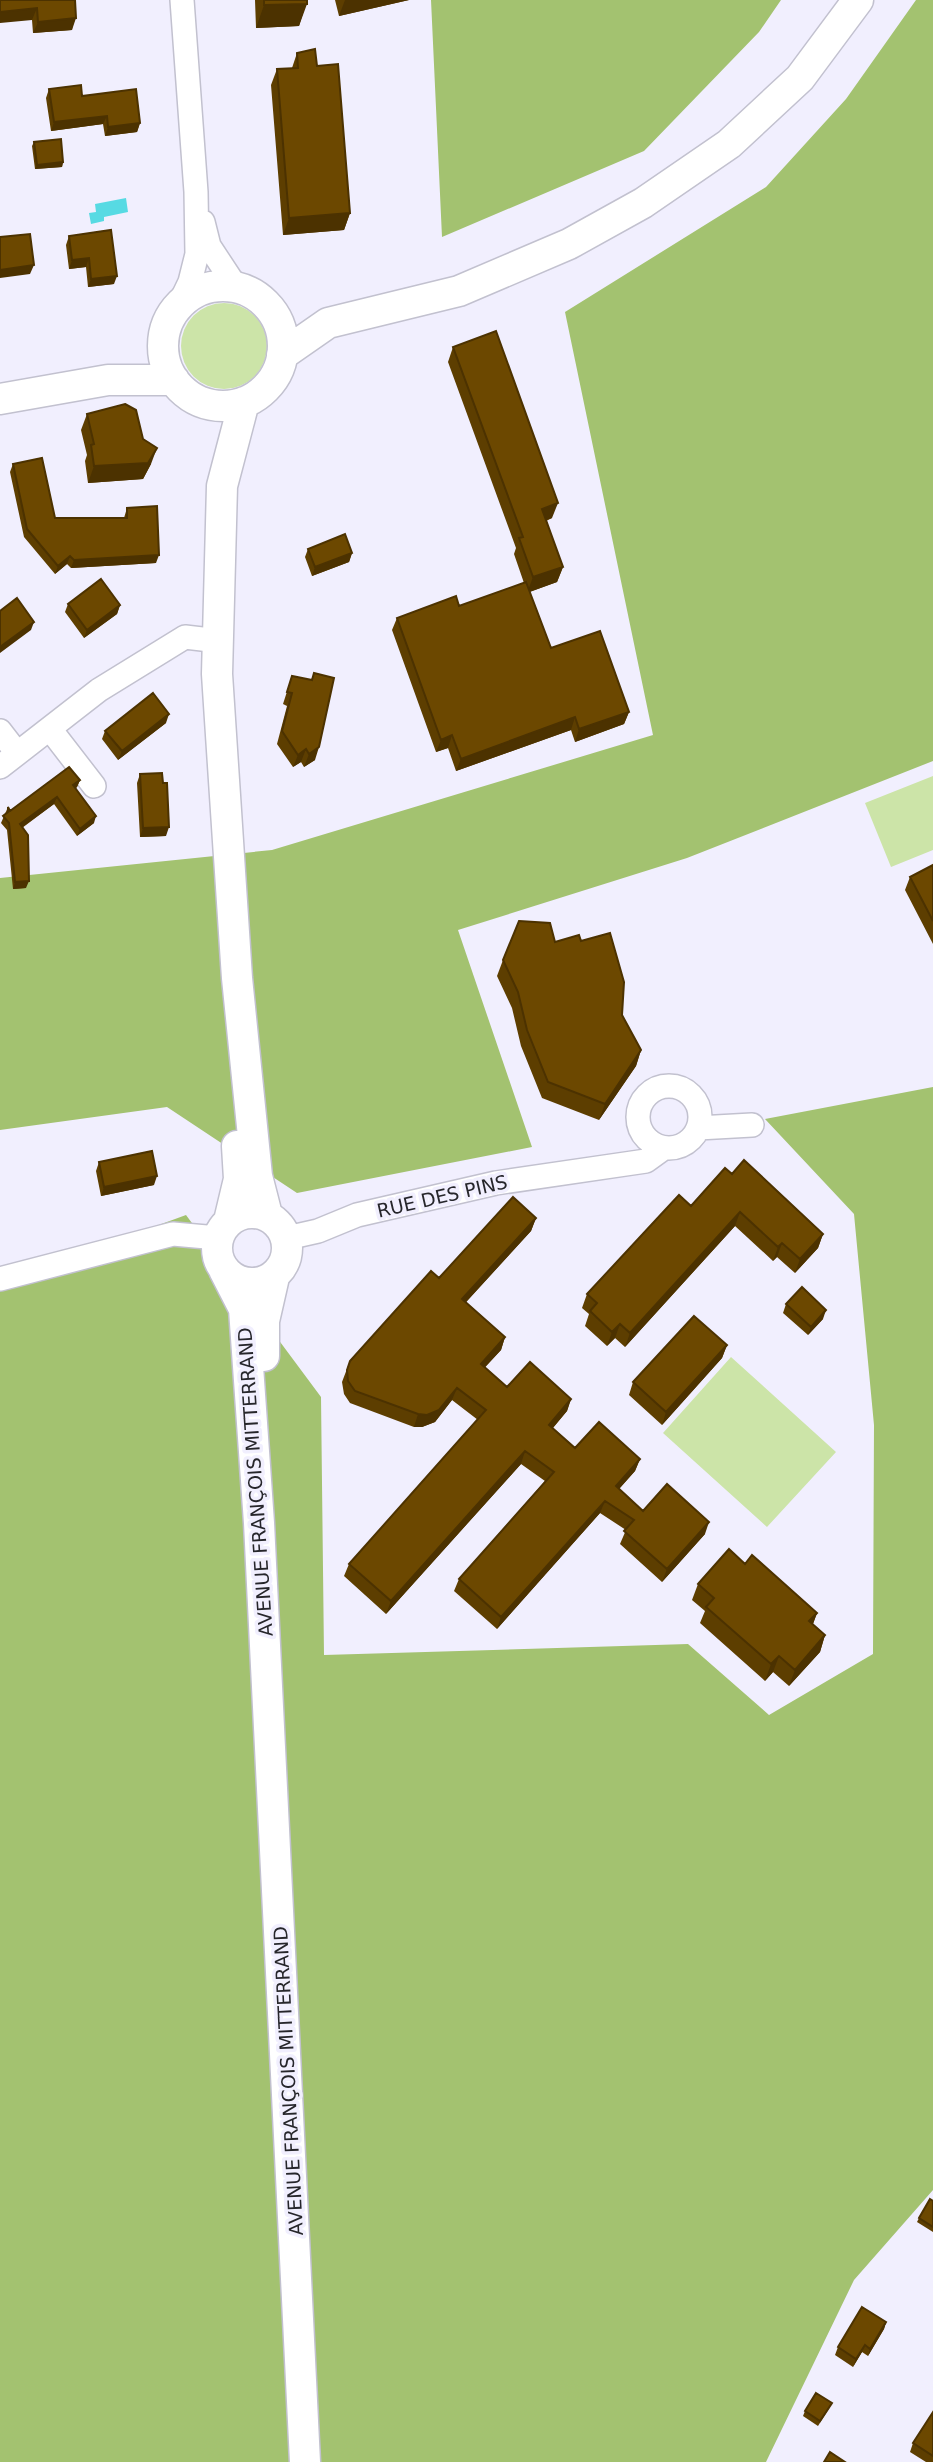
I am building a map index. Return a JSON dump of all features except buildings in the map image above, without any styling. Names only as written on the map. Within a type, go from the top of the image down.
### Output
[{"type":"main road","points":[[282,355],[328,323],[459,290],[569,244],[643,203],[729,144],[800,78],[858,0]]},
{"type":"main road","points":[[236,287],[263,301],[272,312],[281,332],[282,355],[270,383],[244,402],[208,404],[183,390],[174,380],[166,363],[163,346],[170,317],[179,305],[205,288],[236,287]]},
{"type":"main road","points":[[272,312],[328,323]]},
{"type":"main road","points":[[108,380],[163,346]]},
{"type":"main road","points":[[0,399],[108,380],[174,380]]},
{"type":"main road","points":[[223,479],[244,402]]},
{"type":"main road","points":[[208,404],[223,479],[217,674],[237,978],[257,1176],[267,1215]]},
{"type":"main road","points":[[223,1230],[247,1212],[267,1215],[282,1228],[287,1238],[286,1259],[274,1277],[253,1284],[242,1282],[224,1270],[217,1249],[239,1179],[224,976],[226,812]]},
{"type":"main road","name":"AVENUE FRANÇOIS MITTERRAND","points":[[224,1270],[244,1309],[268,1699],[305,2462]]},
{"type":"main road","name":"AVENUE FRANÇOIS MITTERRAND","points":[[268,1699],[270,1523],[264,1321],[274,1277]]},
{"type":"street","points":[[179,305],[190,282],[197,254],[196,192],[182,0]]},
{"type":"street","points":[[196,192],[209,246],[236,287]]},
{"type":"street","points":[[0,731],[8,760],[99,690],[186,636],[219,641]]},
{"type":"street","points":[[50,729],[94,786]]},
{"type":"street","points":[[667,1086],[686,1091],[698,1107],[698,1128],[685,1144],[664,1148],[646,1139],[640,1128],[639,1110],[643,1101],[658,1088],[667,1086]]},
{"type":"street","points":[[698,1128],[752,1125]]},
{"type":"street","name":"RUE DES PINS","points":[[600,1166],[627,1146],[640,1128]]},
{"type":"street","name":"RUE DES PINS","points":[[287,1238],[318,1231],[357,1215],[444,1195],[600,1166],[646,1161],[664,1148]]},
{"type":"street","points":[[0,1279],[173,1234],[223,1230]]},
{"type":"green space","points":[[431,0],[781,0],[759,32],[644,151],[442,237]]},
{"type":"green space","points":[[916,0],[933,0],[933,761],[687,858],[458,930],[532,1147],[297,1193],[167,1107],[0,1130],[0,878],[272,850],[653,735],[565,312],[766,187],[846,99]]},
{"type":"green space","points":[[224,303],[240,307],[254,316],[263,330],[267,346],[263,362],[254,376],[240,385],[224,389],[208,385],[194,376],[185,362],[181,346],[185,330],[194,316],[208,307]]},
{"type":"green space","points":[[933,776],[933,850],[891,867],[865,803]]},
{"type":"green space","points":[[933,1087],[933,2190],[854,2280],[766,2462],[0,2462],[0,1283],[186,1215],[321,1397],[324,1655],[688,1644],[769,1715],[873,1654],[874,1425],[854,1214],[765,1119]]},
{"type":"green space","points":[[731,1357],[836,1452],[767,1527],[663,1433]]},
{"type":"water","points":[[126,198],[128,212],[104,217],[104,221],[91,224],[89,213],[96,212],[95,204]]}]
